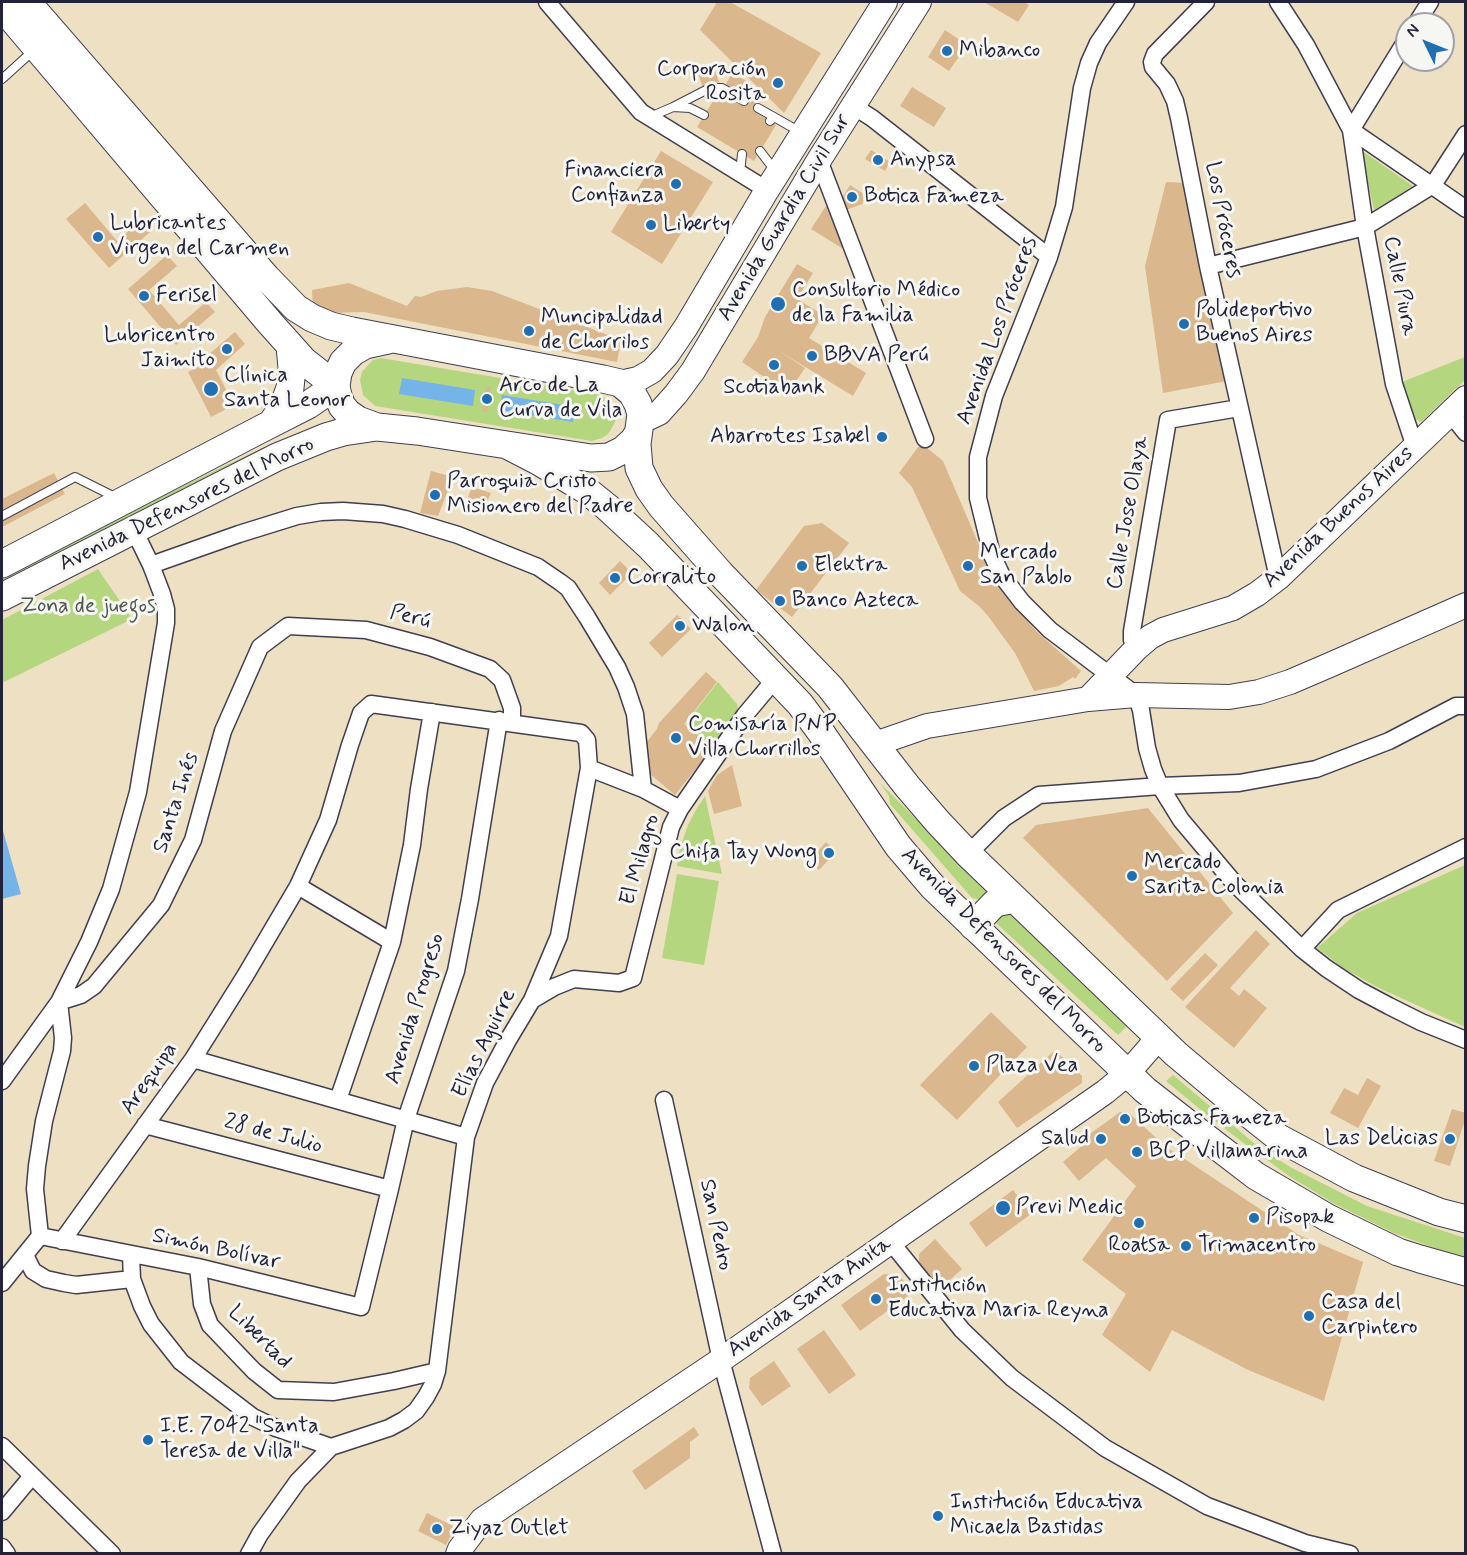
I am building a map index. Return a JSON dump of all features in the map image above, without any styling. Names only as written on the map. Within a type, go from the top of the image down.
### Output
[{"type":"main road","points":[[27,2],[259,269],[296,308],[331,326],[620,382]]},
{"type":"main road","name":"Avenida Guardia Civil Sur","points":[[620,382],[638,379],[652,371],[667,355],[686,327],[772,181],[885,2]]},
{"type":"main road","name":"Avenida Guardia Civil Sur","points":[[639,427],[659,413],[693,371],[819,160],[919,2]]},
{"type":"main road","points":[[2,7],[290,346],[311,367],[336,386],[343,362],[354,352],[365,345],[394,339]]},
{"type":"main road","points":[[271,424],[283,407],[290,388],[292,368],[290,346]]},
{"type":"main road","name":"Avenida Defensores del Morro","points":[[620,382],[632,393],[638,404],[641,414],[637,455],[639,468],[661,507],[720,573],[830,687],[907,786],[968,854],[1159,1037],[1226,1096],[1279,1138],[1354,1178],[1439,1212],[1466,1219]]},
{"type":"main road","name":"Avenida Defensores del Morro","points":[[2,564],[308,405],[336,386],[342,406],[348,413],[358,420],[377,427],[463,437],[591,458],[609,457],[623,450],[634,440],[639,427]]},
{"type":"main road","name":"Avenida Buenos Aires","points":[[1088,699],[1150,637],[1164,630],[1233,608],[1278,578],[1458,406]]},
{"type":"main road","name":"Avenida Defensores del Morro","points":[[2,597],[278,457],[326,437],[377,427]]},
{"type":"main road","name":"Avenida Defensores del Morro","points":[[507,445],[586,490],[648,545],[800,704],[898,846],[933,887],[1127,1074],[1196,1131],[1256,1176],[1328,1218],[1398,1252],[1466,1272]]},
{"type":"main road","points":[[875,744],[927,726],[1088,699],[1136,695],[1229,697],[1259,692],[1332,664],[1464,604]]},
{"type":"main road","points":[[973,926],[995,903],[1015,899]]},
{"type":"main road","name":"Avenida Santa Anita","points":[[458,1554],[482,1520],[722,1360],[1105,1092],[1127,1074],[1159,1037]]},
{"type":"street","points":[[547,2],[641,112],[740,173],[772,181]]},
{"type":"street","name":"Avenida Los Próceres","points":[[1126,2],[1098,43],[1089,63],[1082,88],[1064,207],[1049,257],[994,396],[978,457],[978,498],[992,555],[1002,576],[1022,602],[1050,630],[1136,695]]},
{"type":"street","name":"Los Próceres","points":[[1206,2],[1155,54],[1152,62],[1153,68],[1167,84],[1175,101],[1208,266],[1278,578]]},
{"type":"street","points":[[1278,2],[1306,45],[1352,130],[1466,209]]},
{"type":"street","points":[[1352,130],[1395,59]]},
{"type":"street","points":[[853,106],[872,118],[1049,257]]},
{"type":"street","name":"Calle Piura","points":[[1352,130],[1365,227],[1394,384],[1415,447]]},
{"type":"street","points":[[1208,266],[1365,227],[1432,185],[1466,134]]},
{"type":"street","points":[[819,160],[925,439]]},
{"type":"street","points":[[1458,406],[1466,433]]},
{"type":"street","name":"Calle Jose Olaya","points":[[1136,649],[1132,640],[1132,632],[1168,420],[1239,408]]},
{"type":"street","points":[[151,565],[297,516],[343,511],[383,514],[405,519],[458,535],[538,567],[568,588],[617,667],[635,714],[643,789]]},
{"type":"street","points":[[2,1081],[59,1002],[89,942],[111,889],[138,792],[166,623],[166,609],[151,565],[134,531]]},
{"type":"street","name":"Perú","points":[[260,647],[288,626],[366,630],[430,647],[490,669],[502,680],[512,708],[506,722]]},
{"type":"street","name":"Santa Inés","points":[[59,1002],[81,995],[94,986],[161,905],[193,840],[223,731],[260,647]]},
{"type":"street","name":"El Milagro","points":[[532,1000],[574,979],[619,983],[633,978],[671,827],[745,715],[776,678]]},
{"type":"street","points":[[1136,695],[1141,710],[1147,748],[1160,786],[1181,820],[1235,884],[1302,950],[1359,990],[1421,1022],[1466,1040]]},
{"type":"street","name":"Arequipa","points":[[62,1240],[193,1059],[298,886],[328,820],[361,713],[371,704],[432,712]]},
{"type":"street","points":[[968,854],[1004,818],[1040,795],[1239,783],[1316,769],[1389,741],[1461,706]]},
{"type":"street","points":[[338,1100],[392,942],[412,845],[432,712],[506,722]]},
{"type":"street","name":"Elías Aguirre","points":[[331,1447],[389,1428],[416,1411],[433,1384],[465,1137],[485,1083],[532,1000],[559,936],[589,768],[587,740],[581,733],[506,722]]},
{"type":"street","name":"Avenida Progreso","points":[[361,1307],[406,1119],[456,971],[506,722]]},
{"type":"street","points":[[589,768],[643,789],[681,809]]},
{"type":"street","points":[[1302,950],[1338,910],[1466,847]]},
{"type":"street","points":[[298,886],[392,942]]},
{"type":"street","points":[[2,1283],[40,1236],[35,1189],[44,1121],[62,1051],[59,1002]]},
{"type":"street","points":[[193,1059],[465,1137]]},
{"type":"street","name":"San Pedro","points":[[664,1100],[722,1360],[773,1554]]},
{"type":"street","name":"28 de Julio","points":[[145,1125],[390,1190]]},
{"type":"street","points":[[40,1236],[62,1240]]},
{"type":"street","name":"Simón Bolívar","points":[[62,1240],[198,1267],[361,1307]]},
{"type":"street","points":[[890,1241],[963,1330],[1012,1378],[1105,1448],[1207,1506],[1305,1543],[1350,1554]]},
{"type":"street","points":[[25,1255],[33,1271],[46,1279],[63,1283],[76,1285],[132,1279]]},
{"type":"street","points":[[131,1255],[132,1279],[142,1306],[151,1324],[182,1362],[253,1417],[276,1428],[331,1447],[298,1481],[260,1534],[249,1554]]},
{"type":"street","name":"Libertad","points":[[198,1267],[202,1304],[210,1325],[254,1371],[278,1389],[334,1392],[436,1371]]},
{"type":"street","points":[[2,1446],[112,1554]]},
{"type":"street","points":[[2,1512],[32,1476]]},
{"type":"street","points":[[2,1547],[7,1554]]},
{"type":"lane","points":[[2,79],[36,48]]},
{"type":"lane","points":[[651,117],[714,88],[722,88],[744,101]]},
{"type":"lane","points":[[673,107],[690,108],[704,115]]},
{"type":"lane","points":[[758,108],[772,119],[802,134]]},
{"type":"lane","points":[[760,151],[772,181]]},
{"type":"lane","points":[[740,173],[742,154]]},
{"type":"lane","points":[[2,516],[75,477],[123,501]]},
{"type":"green space","points":[[1361,150],[1413,186],[1374,210]]},
{"type":"green space","points":[[1465,357],[1465,380],[1421,422],[1411,417],[1402,382]]},
{"type":"green space","points":[[381,358],[601,395],[613,405],[616,419],[608,434],[592,441],[375,406],[363,395],[360,380],[362,372],[368,365],[373,360]]},
{"type":"green space","points":[[265,447],[266,449],[223,468],[2,582],[2,579],[147,504]]},
{"type":"green space","name":"Zona de juegos","points":[[98,569],[132,619],[2,683],[2,620]]},
{"type":"green space","points":[[718,682],[737,704],[738,711],[714,747],[685,724]]},
{"type":"green space","points":[[880,783],[987,890],[988,893],[983,900],[972,898],[890,804],[889,796]]},
{"type":"green space","points":[[705,796],[722,874],[677,866],[688,825]]},
{"type":"green space","points":[[1465,865],[1465,1027],[1379,988],[1343,968],[1317,948],[1357,913]]},
{"type":"green space","points":[[677,874],[719,881],[704,965],[662,958]]},
{"type":"green space","points":[[1009,911],[1127,1026],[1118,1035],[996,923],[999,916]]},
{"type":"green space","points":[[1173,1075],[1261,1149],[1292,1168],[1367,1206],[1465,1238],[1465,1257],[1394,1233],[1333,1203],[1289,1176],[1207,1115],[1166,1081]]},
{"type":"water","points":[[402,378],[475,390],[473,406],[399,394]]},
{"type":"water","points":[[502,395],[576,407],[573,422],[500,410]]},
{"type":"water","points":[[2,827],[21,894],[2,899]]},
{"type":"building","name":"Corporación Rosita","points":[[717,2],[730,2],[821,53],[784,113],[700,30]]},
{"type":"building","points":[[984,2],[1024,2],[1029,5],[1018,22]]},
{"type":"building","name":"Mibanco","points":[[945,30],[967,45],[949,71],[928,57]]},
{"type":"building","points":[[714,68],[719,82],[703,88],[698,73]]},
{"type":"building","points":[[732,73],[748,82],[740,95],[725,86]]},
{"type":"building","points":[[912,87],[946,108],[934,127],[900,106]]},
{"type":"building","points":[[720,90],[740,102],[756,98],[759,114],[776,125],[754,161],[697,127]]},
{"type":"building","name":"Anypsa","points":[[871,150],[890,162],[885,171],[865,159]]},
{"type":"building","points":[[661,151],[713,182],[662,264],[611,232]]},
{"type":"building","name":"Polideportivo Buenos Aires","points":[[1166,182],[1187,183],[1227,381],[1163,393],[1145,266]]},
{"type":"building","points":[[850,185],[867,196],[862,204],[846,210],[842,198]]},
{"type":"building","name":"Lubricantes Virgen del Carmen","points":[[85,203],[117,241],[140,221],[150,232],[109,268],[66,219]]},
{"type":"building","points":[[826,206],[833,208],[845,250],[811,229]]},
{"type":"building","name":"Ferisel","points":[[167,255],[177,266],[149,290],[179,325],[206,302],[215,312],[176,345],[128,289]]},
{"type":"building","points":[[797,264],[813,273],[797,299],[823,315],[809,338],[866,373],[853,396],[779,351],[805,368],[788,393],[742,362],[758,337],[765,317]]},
{"type":"building","name":"Muncipalidad de Chorrilos","points":[[349,283],[407,306],[415,296],[421,297],[437,291],[467,287],[492,291],[621,340],[617,362],[364,312],[329,313],[313,306],[312,290]]},
{"type":"building","name":"Clínica Santa Leonor","points":[[235,332],[245,344],[216,370],[234,405],[211,417],[188,372],[211,360],[208,355]]},
{"type":"building","name":"Arco de La Curva de Vila","points":[[486,387],[491,387],[487,412],[482,411]]},
{"type":"building","name":"Mercado San Pablo","points":[[921,443],[943,461],[999,587],[1035,630],[1081,671],[1075,679],[1073,677],[1059,686],[1034,691],[1015,653],[988,616],[960,591],[912,487],[899,473]]},
{"type":"building","name":"Parroquia Cristo Misionero del Padre","points":[[431,471],[453,477],[438,516],[420,513]]},
{"type":"building","points":[[54,473],[65,494],[2,527],[2,499]]},
{"type":"building","points":[[472,487],[491,493],[484,508],[466,502]]},
{"type":"building","name":"Elektra","points":[[822,523],[849,543],[792,617],[756,590],[804,526]]},
{"type":"building","name":"Corralito","points":[[620,561],[632,573],[610,595],[599,583]]},
{"type":"building","points":[[677,615],[691,629],[662,657],[649,643]]},
{"type":"building","name":"Comisaría PNP Villa Chorrillos","points":[[706,672],[717,682],[684,724],[713,747],[675,795],[644,769],[642,748],[659,723]]},
{"type":"building","points":[[732,765],[742,806],[714,814],[708,791],[717,775]]},
{"type":"building","name":"Mercado Sarita Colonia","points":[[1148,808],[1233,913],[1167,981],[1023,838],[1036,825]]},
{"type":"building","points":[[826,842],[836,852],[819,870],[809,861]]},
{"type":"building","points":[[1256,930],[1270,944],[1230,988],[1239,996],[1244,989],[1267,1008],[1234,1048],[1185,1007]]},
{"type":"building","points":[[1205,953],[1218,965],[1183,1001],[1170,989]]},
{"type":"building","name":"Plaza Vea","points":[[991,1012],[1027,1047],[957,1120],[920,1085]]},
{"type":"building","points":[[1055,1050],[1082,1076],[1082,1083],[1017,1128],[998,1102]]},
{"type":"building","points":[[1367,1078],[1381,1086],[1358,1128],[1330,1113],[1344,1088],[1358,1095]]},
{"type":"building","name":"Las Delicias","points":[[1452,1109],[1466,1113],[1466,1117],[1450,1166],[1434,1161]]},
{"type":"building","points":[[1120,1112],[1129,1113],[1165,1146],[1299,1235],[1363,1262],[1324,1401],[1248,1370],[1172,1330],[1150,1372],[1102,1335],[1126,1294],[1082,1260],[1136,1186],[1106,1158],[1079,1181],[1063,1162],[1090,1139],[1087,1136]]},
{"type":"building","points":[[1013,1190],[1031,1214],[986,1247],[969,1223]]},
{"type":"building","points":[[935,1239],[962,1269],[940,1289],[919,1264],[919,1254]]},
{"type":"building","name":"Institución Educativa Maria Reyna","points":[[884,1274],[900,1276],[912,1293],[860,1331],[841,1305]]},
{"type":"building","points":[[824,1330],[856,1375],[829,1394],[797,1349]]},
{"type":"building","points":[[774,1361],[791,1386],[762,1406],[749,1388],[750,1378]]},
{"type":"building","points":[[694,1427],[699,1435],[690,1442],[690,1458],[645,1490],[632,1471]]},
{"type":"building","name":"Ziyaz Outlet","points":[[427,1513],[455,1527],[446,1545],[418,1531]]},
{"type":"place","name":"Mibanco","points":[[947,51]]},
{"type":"place","name":"Corporación Rosita","points":[[778,83]]},
{"type":"place","name":"Anypsa","points":[[878,160]]},
{"type":"place","name":"Financiera Confianza","points":[[676,184]]},
{"type":"place","name":"Botica Fameza","points":[[852,197]]},
{"type":"place","name":"Liberty","points":[[651,225]]},
{"type":"place","name":"Lubricantes Virgen del Carmen","points":[[98,237]]},
{"type":"place","name":"Ferisel","points":[[144,296]]},
{"type":"place","name":"Consultorio Médico de la Familia","points":[[778,304]]},
{"type":"place","name":"Polideportivo Buenos Aires","points":[[1184,324]]},
{"type":"place","name":"Muncipalidad de Chorrilos","points":[[529,331]]},
{"type":"place","name":"Lubricentro Jaimito","points":[[227,349]]},
{"type":"place","name":"BBVA Perú","points":[[812,356]]},
{"type":"place","name":"Scotiabank","points":[[774,365]]},
{"type":"place","name":"Clínica Santa Leonor","points":[[211,389]]},
{"type":"place","name":"Arco de La Curva de Vila","points":[[487,399]]},
{"type":"place","name":"Abarrotes Isabel","points":[[882,437]]},
{"type":"place","name":"Parroquia Cristo Misionero del Padre","points":[[435,495]]},
{"type":"place","name":"Elektra","points":[[802,566]]},
{"type":"place","name":"Mercado San Pablo","points":[[968,566]]},
{"type":"place","name":"Corralito","points":[[615,578]]},
{"type":"place","name":"Banco Azteca","points":[[780,601]]},
{"type":"place","name":"Walon","points":[[680,626]]},
{"type":"place","name":"Comisaría PNP Villa Chorrillos","points":[[676,738]]},
{"type":"place","name":"Chifa Tay Wong","points":[[829,853]]},
{"type":"place","name":"Mercado Sarita Colonia","points":[[1132,876]]},
{"type":"place","name":"Plaza Vea","points":[[974,1066]]},
{"type":"place","name":"Boticas Fameza","points":[[1125,1119]]},
{"type":"place","name":"Salud","points":[[1101,1139]]},
{"type":"place","name":"Las Delicias","points":[[1450,1139]]},
{"type":"place","name":"BCP Villamarina","points":[[1137,1152]]},
{"type":"place","name":"Previ Medic","points":[[1003,1208]]},
{"type":"place","name":"Pisopak","points":[[1254,1218]]},
{"type":"place","name":"Roatsa","points":[[1139,1223]]},
{"type":"place","name":"Trimacentro","points":[[1186,1246]]},
{"type":"place","name":"Institución Educativa Maria Reyna","points":[[876,1299]]},
{"type":"place","name":"Casa del Carpintero","points":[[1309,1316]]},
{"type":"place","name":"I.E. 7042 \"Santa Teresa de Villa\"","points":[[148,1440]]},
{"type":"place","name":"Institución Educativa Micaela Bastidas","points":[[938,1516]]},
{"type":"place","name":"Ziyaz Outlet","points":[[437,1529]]}]
